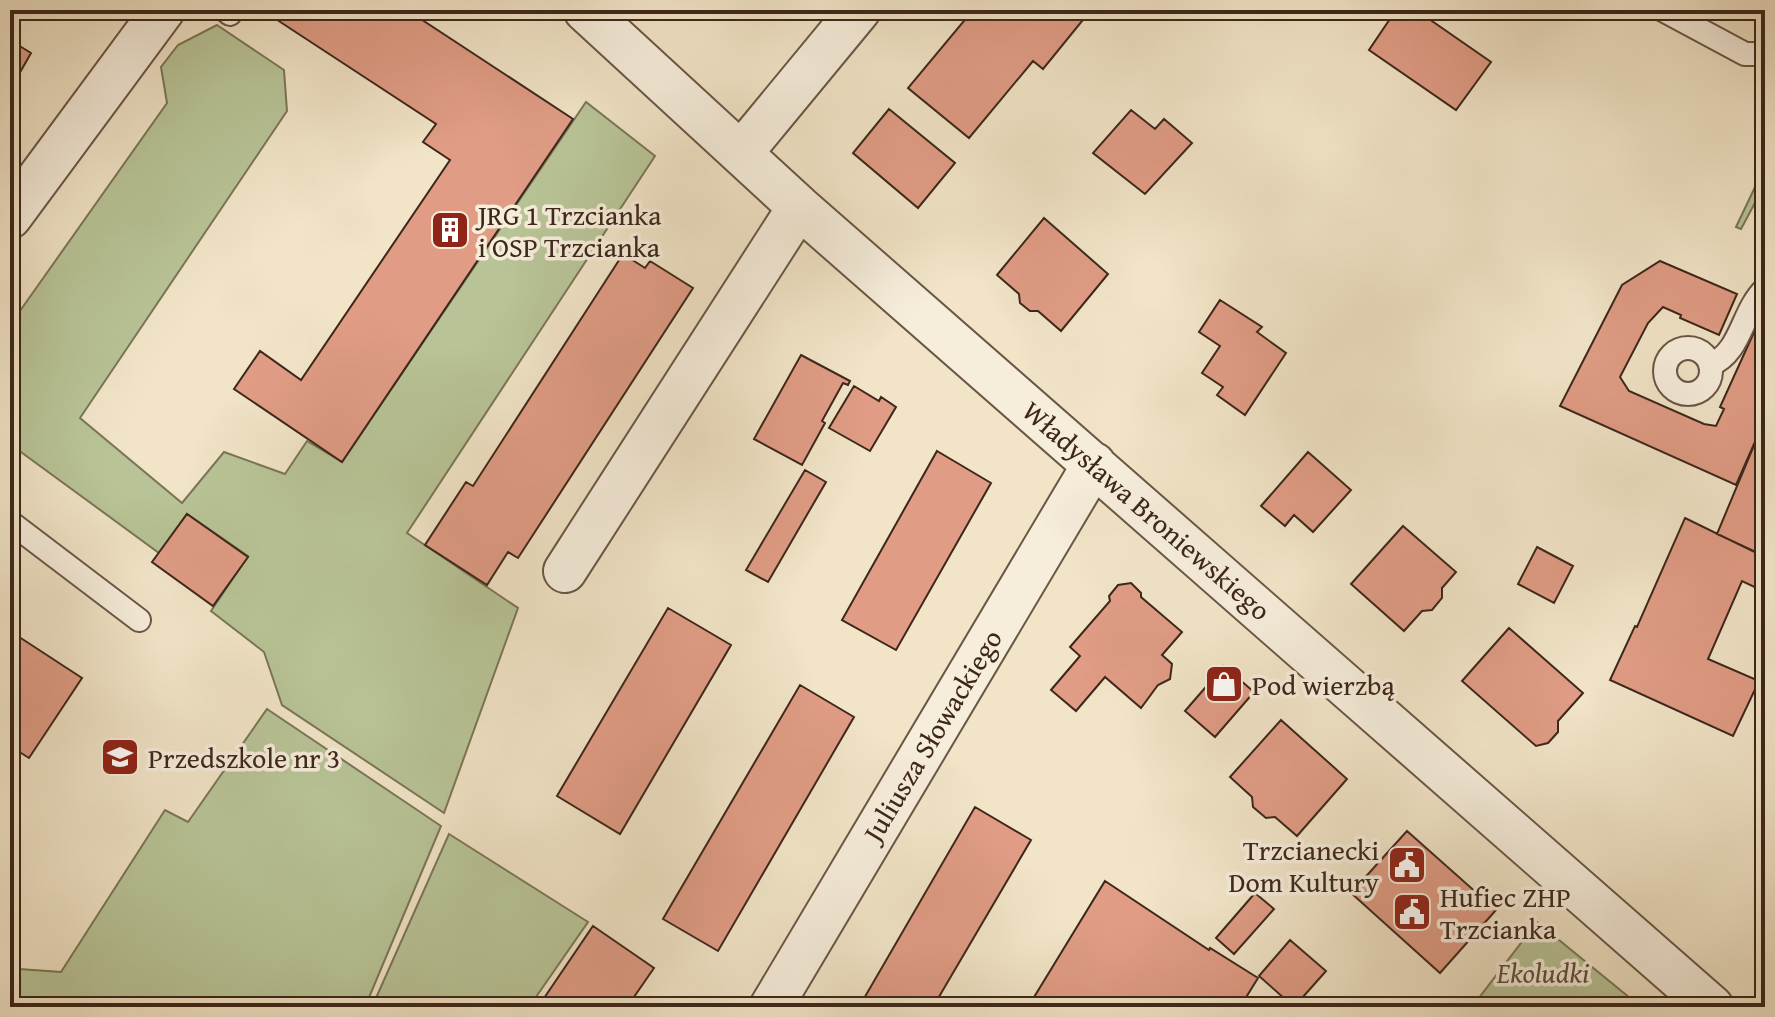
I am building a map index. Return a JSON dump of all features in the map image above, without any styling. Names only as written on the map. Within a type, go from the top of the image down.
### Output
[{"type":"street","points":[[10,217],[163,10]]},
{"type":"street","name":"Władysława Broniewskiego","points":[[585,10],[799,207],[1712,1007]]},
{"type":"street","points":[[741,153],[859,10]]},
{"type":"street","points":[[565,571],[799,207]]},
{"type":"street","name":"Juliusza Słowackiego","points":[[771,1007],[1094,464]]},
{"type":"lane","points":[[1663,10],[1745,54],[1765,54]]},
{"type":"lane","points":[[1710,365],[1729,354],[1744,318],[1765,289]]},
{"type":"lane","points":[[10,522],[139,620]]},
{"type":"green space","points":[[217,25],[284,70],[287,111],[80,418],[182,503],[224,452],[285,474],[307,441],[342,462],[586,102],[655,156],[407,533],[518,608],[444,813],[282,705],[264,652],[211,611],[248,556],[187,514],[159,553],[10,444],[10,325],[167,103],[161,67],[178,45]]},
{"type":"green space","points":[[1765,166],[1765,184],[1741,229],[1736,227]]},
{"type":"green space","points":[[267,709],[441,826],[365,1007],[10,1007],[10,963],[19,969],[61,972],[165,810],[188,822]]},
{"type":"green space","points":[[449,834],[588,922],[529,1007],[372,1007]]},
{"type":"green space","name":"Ekoludki","points":[[1537,922],[1641,1007],[1472,1007]]},
{"type":"building","name":"JRG 1 Trzcianka i OSP Trzcianka","points":[[266,10],[407,10],[573,119],[342,462],[234,389],[260,351],[301,380],[450,160],[423,142],[436,124]]},
{"type":"building","points":[[973,10],[984,16],[989,10],[1091,10],[1043,69],[1033,61],[969,138],[908,88]]},
{"type":"building","points":[[1396,10],[1416,10],[1491,62],[1456,110],[1369,50]]},
{"type":"building","points":[[10,40],[31,53],[10,90]]},
{"type":"building","points":[[889,109],[955,163],[918,208],[853,153]]},
{"type":"building","points":[[1131,110],[1155,129],[1164,119],[1192,143],[1145,194],[1093,153]]},
{"type":"building","points":[[1044,218],[1108,274],[1061,331],[1038,311],[1030,311],[1020,303],[1019,294],[997,275]]},
{"type":"building","points":[[623,254],[645,268],[650,261],[693,288],[518,558],[508,552],[487,585],[425,545],[466,482],[473,486]]},
{"type":"building","points":[[1660,261],[1737,294],[1719,335],[1663,307],[1648,323],[1620,377],[1629,391],[1704,424],[1716,426],[1724,409],[1720,407],[1765,308],[1765,419],[1736,485],[1560,406],[1622,285]]},
{"type":"building","points":[[1220,300],[1262,327],[1257,332],[1286,353],[1245,415],[1217,395],[1223,387],[1202,373],[1220,346],[1199,332]]},
{"type":"building","points":[[801,355],[850,381],[848,385],[843,383],[802,465],[754,439]]},
{"type":"building","points":[[854,386],[896,407],[870,451],[829,428]]},
{"type":"building","points":[[1765,419],[1765,542],[1760,554],[1717,534]]},
{"type":"building","points":[[937,451],[991,483],[896,650],[842,620]]},
{"type":"building","points":[[1308,452],[1351,490],[1313,532],[1294,515],[1285,526],[1261,506]]},
{"type":"building","points":[[805,470],[826,482],[768,582],[746,570]]},
{"type":"building","points":[[187,514],[248,557],[213,606],[152,562]]},
{"type":"building","points":[[1685,518],[1765,557],[1765,592],[1742,581],[1708,659],[1759,681],[1733,736],[1610,680]]},
{"type":"building","points":[[1403,526],[1456,572],[1442,588],[1442,598],[1432,610],[1422,611],[1404,631],[1351,584]]},
{"type":"building","points":[[1537,547],[1573,566],[1554,603],[1518,584]]},
{"type":"building","points":[[1131,583],[1141,597],[1182,632],[1162,655],[1172,664],[1170,679],[1158,685],[1141,708],[1105,677],[1076,711],[1051,690],[1080,656],[1070,647],[1110,601],[1109,596],[1118,585]]},
{"type":"building","points":[[668,608],[731,645],[620,834],[557,796]]},
{"type":"building","points":[[1509,628],[1583,693],[1558,721],[1558,732],[1548,743],[1536,746],[1462,681]]},
{"type":"building","points":[[10,631],[82,678],[29,758],[10,746]]},
{"type":"building","points":[[1224,666],[1254,692],[1215,737],[1185,711]]},
{"type":"building","points":[[800,685],[854,717],[718,951],[663,919]]},
{"type":"building","points":[[1281,720],[1347,779],[1297,836],[1275,817],[1266,818],[1253,807],[1252,797],[1230,777]]},
{"type":"building","points":[[975,807],[1031,840],[933,1007],[859,1007]]},
{"type":"building","points":[[1407,831],[1496,910],[1440,973],[1351,893]]},
{"type":"building","points":[[1105,881],[1209,950],[1258,978],[1240,1007],[1185,1007],[1176,1001],[1172,1007],[1106,1007],[1092,998],[1086,1007],[1028,1007]]},
{"type":"building","points":[[1255,893],[1274,909],[1234,954],[1216,938]]},
{"type":"building","points":[[593,926],[654,968],[627,1007],[538,1007]]},
{"type":"building","points":[[1290,940],[1326,971],[1294,1007],[1259,976]]},
{"type":"place","name":"JRG 1 Trzcianka i OSP Trzcianka","points":[[450,230]]},
{"type":"place","name":"Pod wierzbą","points":[[1224,684]]},
{"type":"place","name":"Przedszkole nr 3","points":[[120,757]]},
{"type":"place","name":"Trzcianecki Dom Kultury","points":[[1407,865]]},
{"type":"place","name":"Hufiec ZHP Trzcianka","points":[[1412,912]]}]
